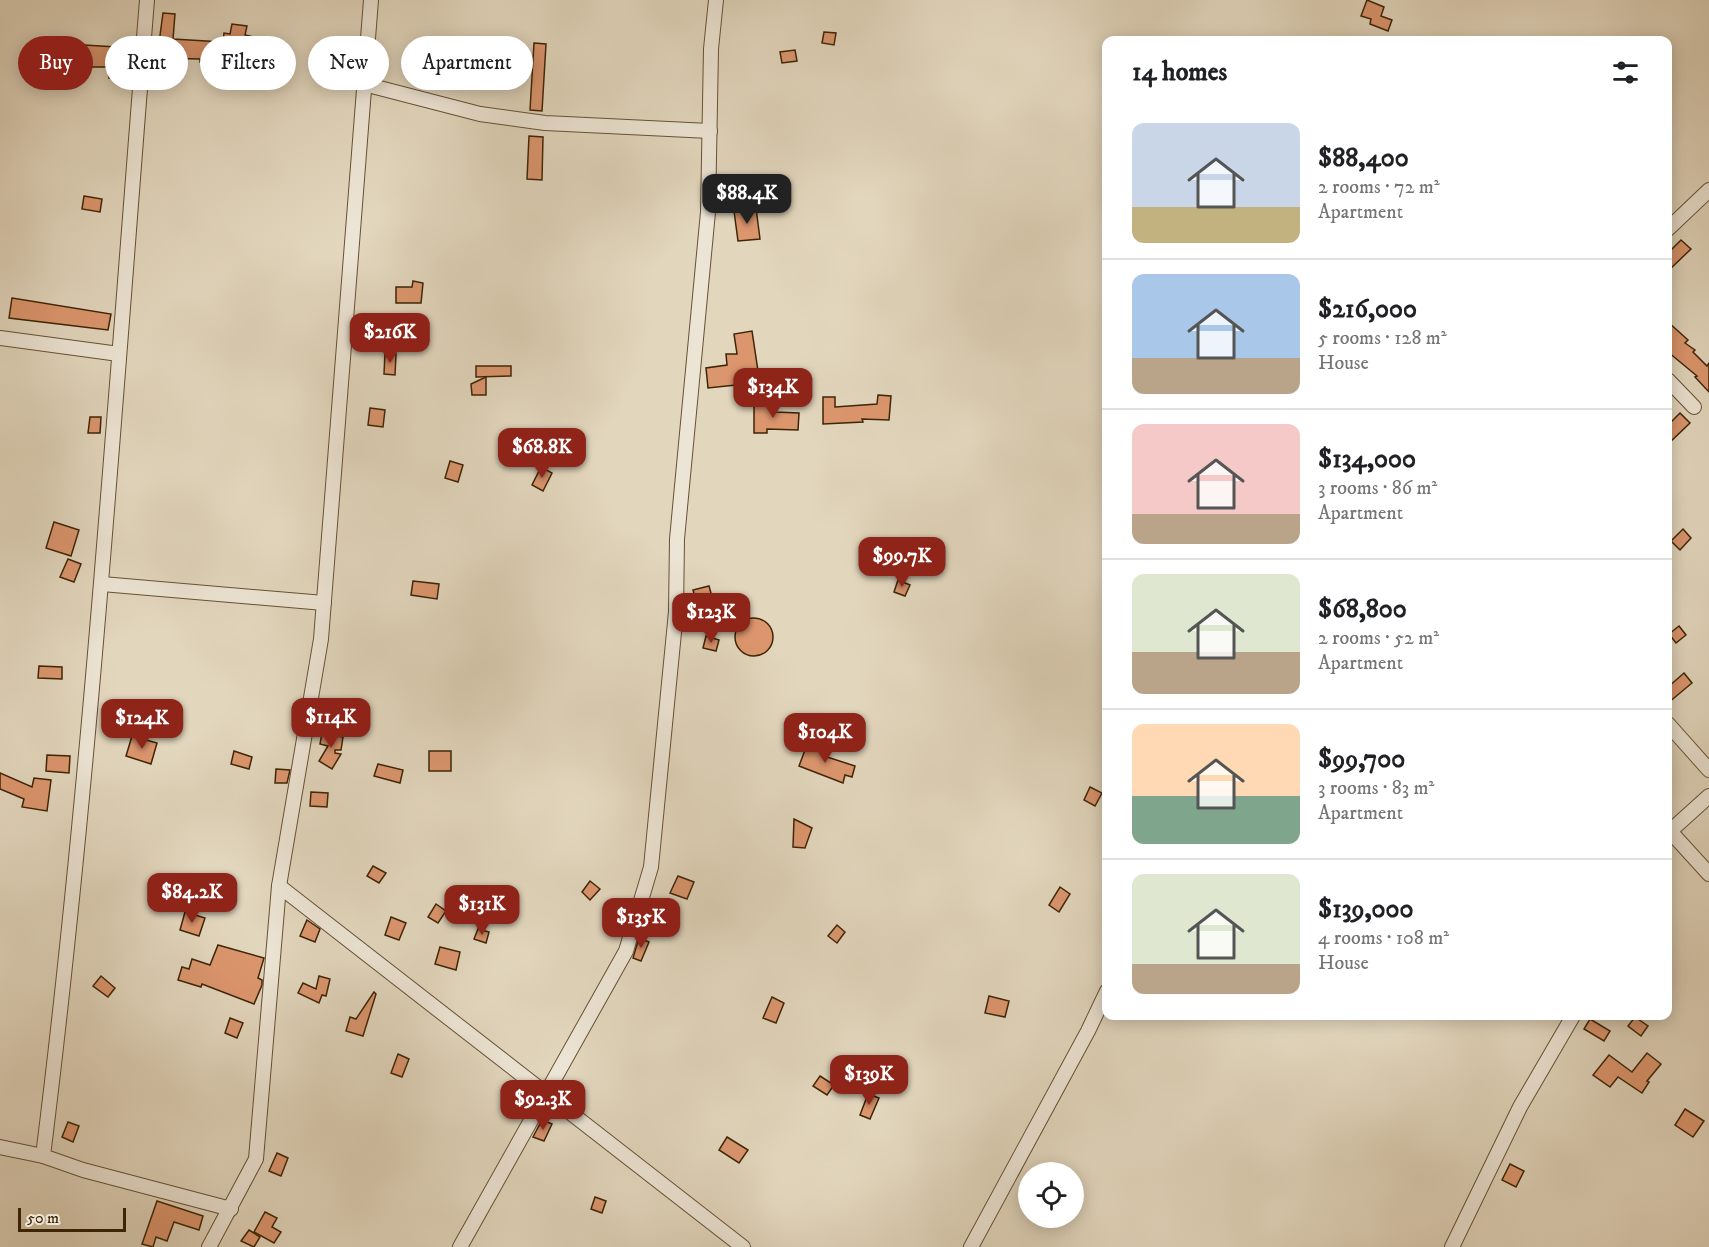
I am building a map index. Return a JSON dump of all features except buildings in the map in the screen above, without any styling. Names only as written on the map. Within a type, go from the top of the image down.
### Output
[{"type":"street","points":[[42,1156],[64,985],[102,584],[147,0]]},
{"type":"street","points":[[368,36],[371,0]]},
{"type":"street","points":[[460,1247],[626,951],[651,867],[676,612],[677,538],[708,212],[711,49],[717,0]]},
{"type":"street","points":[[209,1247],[256,1159],[279,886],[321,639],[364,90]]},
{"type":"street","points":[[387,90],[480,114],[565,124],[710,131]]},
{"type":"street","points":[[1672,225],[1709,190]]},
{"type":"street","points":[[0,338],[119,354]]},
{"type":"street","points":[[1672,384],[1694,407]]},
{"type":"street","points":[[102,584],[324,603]]},
{"type":"street","points":[[1672,728],[1709,770]]},
{"type":"street","points":[[1672,828],[1709,796]]},
{"type":"street","points":[[1672,835],[1709,874]]},
{"type":"street","points":[[279,886],[743,1247]]},
{"type":"street","points":[[971,1247],[1102,1002]]},
{"type":"street","points":[[1452,1247],[1520,1107],[1571,1020]]},
{"type":"street","points":[[0,1147],[42,1156],[83,1170],[231,1209]]}]
